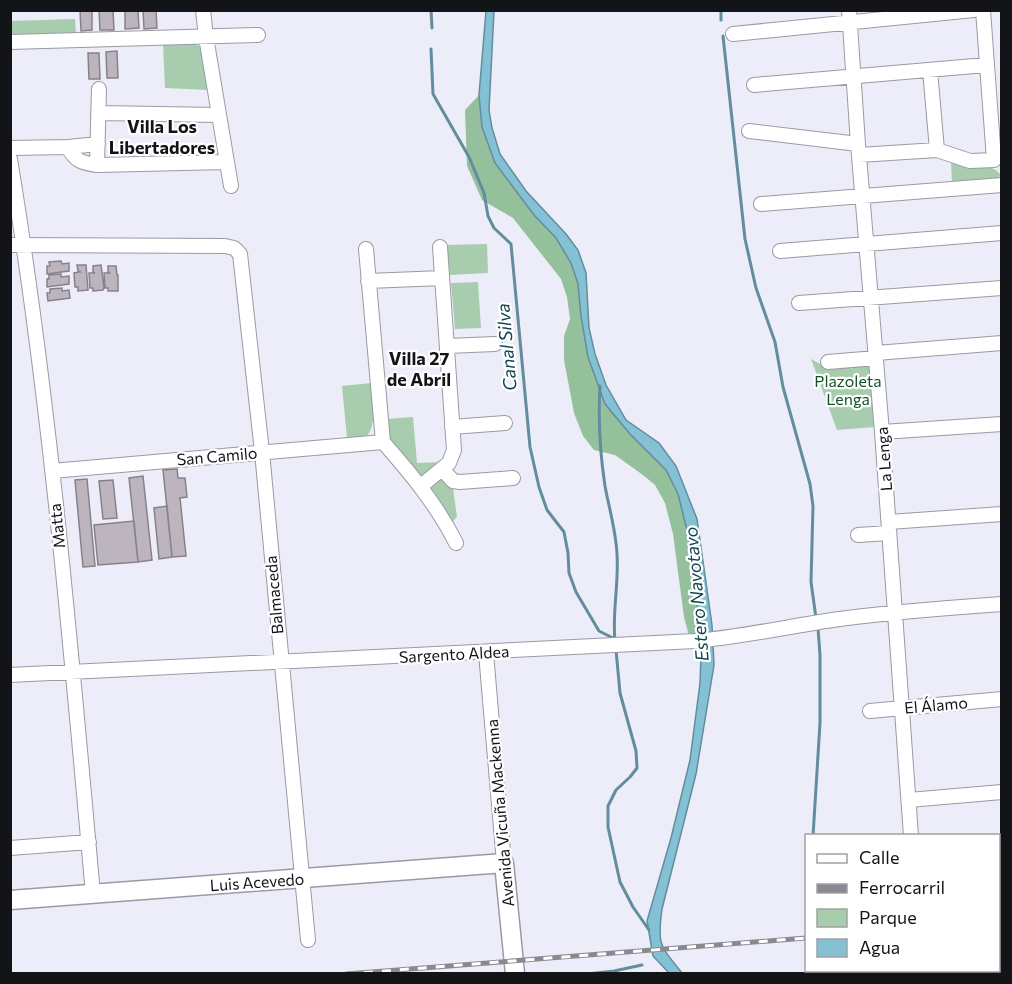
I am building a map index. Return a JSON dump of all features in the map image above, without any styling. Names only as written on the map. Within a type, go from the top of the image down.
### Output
[{"type":"main road","name":"Luis Acevedo","points":[[10,900],[504,863]]},
{"type":"main road","name":"Avenida Vicuña Mackenna","points":[[504,863],[515,974]]},
{"type":"street","points":[[203,10],[231,186]]},
{"type":"street","points":[[733,34],[850,16],[974,10]]},
{"type":"street","points":[[749,131],[858,150],[937,150],[970,161],[998,163],[986,65],[983,10]]},
{"type":"street","name":"La Lenga","points":[[850,16],[858,150],[882,432],[911,834]]},
{"type":"street","points":[[10,42],[258,35]]},
{"type":"street","points":[[754,85],[986,65]]},
{"type":"street","points":[[930,70],[937,150]]},
{"type":"street","points":[[98,165],[99,89]]},
{"type":"street","points":[[98,113],[218,115]]},
{"type":"street","points":[[10,148],[98,144]]},
{"type":"street","points":[[68,147],[74,158],[98,165],[227,162]]},
{"type":"street","name":"Matta","points":[[10,159],[17,245],[52,471],[93,894]]},
{"type":"street","points":[[761,204],[1002,185]]},
{"type":"street","points":[[780,251],[1002,233]]},
{"type":"street","name":"Balmaceda","points":[[17,245],[225,246],[238,250],[243,266],[262,452],[308,940]]},
{"type":"street","points":[[421,486],[443,470],[449,463],[454,450],[440,247]]},
{"type":"street","points":[[366,249],[383,442],[421,486],[456,543]]},
{"type":"street","points":[[368,281],[442,278]]},
{"type":"street","points":[[799,303],[1002,288]]},
{"type":"street","points":[[828,362],[1002,343]]},
{"type":"street","points":[[447,346],[495,344]]},
{"type":"street","points":[[452,427],[505,423]]},
{"type":"street","points":[[882,432],[1002,424]]},
{"type":"street","name":"San Camilo","points":[[52,471],[383,442]]},
{"type":"street","points":[[443,470],[453,481],[460,482],[513,478]]},
{"type":"street","points":[[858,535],[889,527],[1002,514]]},
{"type":"street","name":"Sargento Aldea","points":[[10,675],[695,641],[895,612],[1002,604]]},
{"type":"street","name":"Avenida Vicuña Mackenna","points":[[486,653],[504,863]]},
{"type":"street","name":"El Álamo","points":[[870,711],[1002,699]]},
{"type":"street","points":[[909,800],[1002,792]]},
{"type":"street","points":[[10,848],[88,842]]},
{"type":"green space","points":[[75,19],[76,34],[11,35],[10,21]]},
{"type":"green space","points":[[194,43],[202,48],[208,90],[165,88],[163,44]]},
{"type":"green space","points":[[479,95],[482,127],[495,163],[534,215],[556,238],[571,263],[578,284],[581,316],[605,404],[666,470],[678,494],[688,534],[699,637],[689,636],[684,617],[673,534],[665,503],[655,485],[615,455],[594,450],[583,436],[574,413],[564,360],[564,336],[570,319],[567,297],[561,279],[513,218],[482,200],[467,166],[465,110]]},
{"type":"green space","points":[[951,162],[964,166],[990,167],[1001,175],[996,180],[952,183]]},
{"type":"green space","points":[[487,244],[488,273],[450,275],[447,245]]},
{"type":"green space","points":[[478,282],[481,328],[455,329],[451,283]]},
{"type":"green space","name":"Plazoleta Lenga","points":[[811,359],[824,366],[869,361],[874,427],[837,430]]},
{"type":"green space","points":[[371,383],[374,410],[370,430],[367,436],[347,438],[342,386]]},
{"type":"green space","points":[[413,417],[417,463],[442,462],[422,479],[391,443],[387,419]]},
{"type":"green space","points":[[443,477],[453,488],[457,517],[452,522],[430,488]]},
{"type":"water","name":"Estero Navotavo","points":[[486,11],[494,11],[489,110],[500,154],[526,191],[578,250],[586,273],[589,328],[606,385],[626,420],[659,443],[676,466],[697,519],[712,625],[714,665],[696,774],[662,909],[660,931],[665,950],[682,973],[669,973],[653,956],[647,921],[690,760],[700,683],[701,655],[697,602],[688,534],[678,494],[666,470],[630,434],[605,404],[588,357],[578,284],[571,263],[556,238],[534,215],[495,163],[482,127],[479,95]]},
{"type":"building","points":[[80,10],[92,10],[92,30],[81,31]]},
{"type":"building","points":[[99,10],[113,10],[114,30],[100,30]]},
{"type":"building","points":[[125,10],[138,10],[139,28],[125,29]]},
{"type":"building","points":[[143,10],[156,10],[157,28],[144,29]]},
{"type":"building","points":[[117,51],[118,78],[107,78],[106,52]]},
{"type":"building","points":[[88,53],[99,53],[100,79],[89,79]]},
{"type":"building","points":[[61,261],[62,264],[69,263],[69,271],[47,274],[49,262]]},
{"type":"building","points":[[77,265],[86,265],[88,290],[78,291],[78,287],[75,287],[74,273],[80,272]]},
{"type":"building","points":[[101,265],[104,288],[93,291],[93,288],[90,288],[89,273],[95,273],[93,266]]},
{"type":"building","points":[[108,266],[116,266],[118,291],[108,291],[108,288],[105,288],[104,273],[110,273]]},
{"type":"building","points":[[61,274],[61,277],[69,276],[69,284],[47,287],[49,275]]},
{"type":"building","points":[[62,288],[62,291],[69,290],[70,298],[48,301],[47,293],[50,293],[50,289]]},
{"type":"building","points":[[177,469],[178,478],[185,478],[187,497],[180,498],[186,556],[172,557],[163,470]]},
{"type":"building","points":[[143,476],[152,560],[138,562],[129,478]]},
{"type":"building","points":[[87,479],[95,566],[83,567],[75,480]]},
{"type":"building","points":[[113,480],[117,518],[103,519],[99,481]]},
{"type":"building","points":[[167,506],[172,557],[159,559],[154,508]]},
{"type":"building","points":[[134,521],[138,562],[98,565],[94,525]]},
{"type":"waterway","name":"Canal Silva","points":[[431,10],[432,28]]},
{"type":"waterway","points":[[721,10],[721,20]]},
{"type":"waterway","points":[[723,36],[745,239],[756,288],[775,342],[783,387],[810,484],[813,506],[811,582],[816,618]]},
{"type":"waterway","name":"Canal Silva","points":[[431,49],[433,94],[469,157],[484,193],[488,216],[494,228],[511,244],[530,447],[539,487],[547,510],[564,532],[569,573],[576,592],[599,631],[615,639]]},
{"type":"waterway","name":"Canal Silva","points":[[600,386],[599,423],[602,461],[617,554],[615,641]]},
{"type":"waterway","points":[[813,834],[820,723],[818,628]]},
{"type":"waterway","name":"Canal Silva","points":[[616,650],[620,693],[636,751],[637,768],[616,790],[608,806],[608,827],[620,882],[633,907],[649,930]]},
{"type":"waterway","points":[[587,974],[642,965]]},
{"type":"railway","points":[[346,974],[805,938]]},
{"type":"district","name":"Villa Los Libertadores","points":[[162,137]]},
{"type":"district","name":"Villa 27 de Abril","points":[[419,370]]}]
